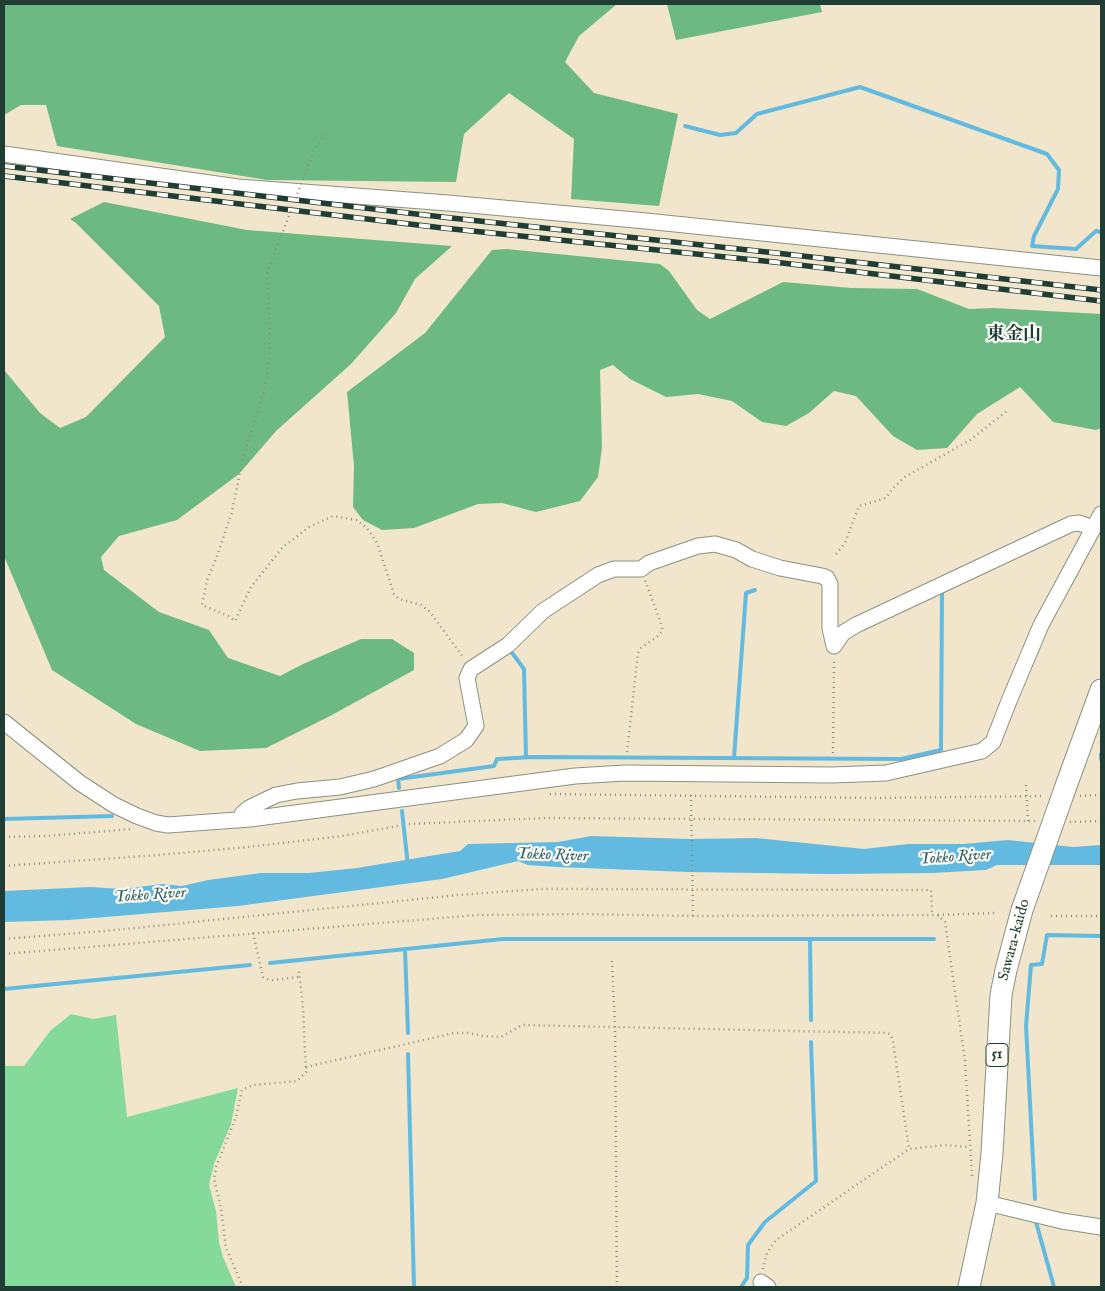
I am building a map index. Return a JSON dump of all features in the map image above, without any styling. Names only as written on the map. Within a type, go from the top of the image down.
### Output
[{"type":"highway","name":"Sawara-kaido","points":[[987,1203],[992,1153],[1001,995],[1006,970],[1022,910],[1101,690]]},
{"type":"highway","name":"51","points":[[969,1287],[987,1203]]},
{"type":"street","points":[[4,154],[238,187],[646,220],[1101,268]]},
{"type":"street","points":[[4,722],[80,783],[114,805],[156,823],[185,825],[240,820],[575,776],[625,773],[832,775],[886,773],[982,752],[993,742],[1041,625],[1101,514]]},
{"type":"street","points":[[834,646],[843,633],[856,625],[1071,524],[1088,524],[1093,528]]},
{"type":"street","points":[[240,820],[242,814],[249,808],[276,795],[297,790],[340,787],[374,779],[440,756],[466,740],[476,726],[467,678],[472,669],[508,645],[544,611],[598,575],[614,569],[641,569],[649,563],[698,546],[715,544],[736,550],[752,559],[780,568],[822,576],[830,584],[830,628],[834,646]]},
{"type":"street","points":[[987,1203],[1062,1221],[1101,1227]]},
{"type":"path","points":[[326,132],[315,148],[267,273],[270,327],[269,361],[264,392],[243,457],[232,512],[207,580],[202,605],[236,620],[251,587],[282,548],[309,527],[333,516],[357,520],[367,528],[377,543],[394,594],[399,599],[421,605],[430,612],[472,669]]},
{"type":"path","points":[[836,554],[846,543],[859,506],[886,498],[892,489],[905,477],[970,440],[1007,411]]},
{"type":"path","points":[[627,752],[638,653],[641,648],[662,631],[662,626],[641,569]]},
{"type":"path","points":[[833,753],[834,646]]},
{"type":"path","points":[[1026,785],[1028,821]]},
{"type":"path","points":[[544,794],[872,798],[1042,796]]},
{"type":"path","points":[[691,795],[692,916]]},
{"type":"path","points":[[409,824],[545,818],[1038,821]]},
{"type":"path","points":[[1066,822],[1101,821]]},
{"type":"path","points":[[4,837],[46,836],[148,828],[156,823]]},
{"type":"path","points":[[4,866],[248,847],[342,836],[398,826]]},
{"type":"path","points":[[4,939],[126,929],[458,895],[598,888],[931,890],[932,915]]},
{"type":"path","points":[[4,954],[478,915],[692,916],[994,913]]},
{"type":"path","points":[[938,915],[944,922],[950,953],[965,1061],[969,1147],[973,1180]]},
{"type":"path","points":[[1052,916],[1101,916]]},
{"type":"path","points":[[253,934],[263,976],[266,979],[299,977]]},
{"type":"path","points":[[612,961],[615,1027],[617,1287]]},
{"type":"path","points":[[243,1287],[226,1248],[221,1208],[214,1178],[216,1167],[236,1117],[242,1090],[253,1085],[297,1082],[306,1072],[299,971]]},
{"type":"path","points":[[306,1067],[462,1032],[494,1038],[501,1037],[522,1025],[888,1033],[891,1035],[893,1042],[910,1149]]},
{"type":"path","points":[[764,1285],[767,1253],[776,1240],[910,1149],[944,1146],[969,1147]]},
{"type":"green space","points":[[4,4],[617,4],[579,36],[565,62],[594,93],[678,114],[659,206],[571,199],[574,139],[509,93],[464,134],[456,182],[267,180],[57,146],[46,105],[21,105],[4,115]]},
{"type":"green space","points":[[667,4],[820,4],[822,12],[676,40]]},
{"type":"green space","points":[[104,202],[247,230],[452,246],[415,279],[396,313],[351,364],[276,431],[239,474],[177,520],[119,536],[101,557],[104,570],[159,612],[209,630],[228,658],[280,676],[361,639],[392,639],[414,653],[414,670],[330,716],[266,748],[200,751],[136,724],[52,670],[4,556],[4,370],[40,413],[60,428],[86,417],[165,337],[159,306],[70,219]]},
{"type":"green space","points":[[506,249],[660,264],[669,271],[697,310],[710,319],[783,282],[851,288],[917,289],[969,309],[994,308],[1101,314],[1101,428],[1096,430],[1053,422],[1020,387],[977,414],[947,448],[917,450],[893,436],[856,396],[834,391],[809,413],[786,426],[762,422],[732,401],[698,394],[666,397],[630,379],[613,365],[600,370],[602,448],[598,477],[580,501],[536,512],[502,503],[478,504],[414,528],[382,530],[363,520],[353,507],[354,466],[347,392],[425,333],[492,250]]},
{"type":"green space","points":[[71,1014],[93,1019],[116,1015],[127,1117],[238,1088],[231,1124],[214,1164],[209,1185],[216,1211],[219,1242],[223,1257],[236,1287],[4,1287],[4,1066],[24,1066],[50,1031]]},
{"type":"water","name":"Tokko River","points":[[591,836],[691,839],[756,838],[864,849],[908,844],[963,844],[1008,840],[1073,847],[1101,845],[1101,865],[997,865],[986,870],[932,873],[831,874],[687,872],[557,867],[528,865],[518,861],[442,879],[238,906],[69,920],[4,922],[4,891],[90,887],[123,889],[162,884],[182,886],[208,880],[261,873],[309,873],[357,868],[460,851],[468,844],[558,842]]},
{"type":"waterway","points":[[685,126],[720,135],[736,133],[757,114],[860,87],[1047,154],[1059,170],[1058,189],[1034,236],[1032,246],[1076,249],[1096,231],[1101,232]]},
{"type":"waterway","points":[[734,758],[746,593],[755,590]]},
{"type":"waterway","points":[[399,788],[398,779],[494,766],[497,759],[533,757],[901,759],[941,750],[942,591]]},
{"type":"waterway","points":[[510,650],[524,669],[526,757]]},
{"type":"waterway","points":[[1101,754],[1101,759]]},
{"type":"waterway","points":[[402,811],[408,866]]},
{"type":"waterway","points":[[4,819],[112,816]]},
{"type":"waterway","points":[[1035,1199],[1026,1026],[1031,965],[1042,964],[1047,935],[1101,936]]},
{"type":"waterway","points":[[270,963],[503,939],[934,939]]},
{"type":"waterway","points":[[810,939],[811,1020]]},
{"type":"waterway","points":[[405,949],[408,1033]]},
{"type":"waterway","points":[[4,989],[250,965]]},
{"type":"waterway","points":[[741,1287],[747,1278],[748,1245],[765,1222],[816,1181],[811,1042]]},
{"type":"waterway","points":[[408,1054],[414,1287]]},
{"type":"waterway","points":[[1036,1222],[1054,1287]]},
{"type":"railway","points":[[4,166],[1101,290]]},
{"type":"railway","points":[[4,176],[443,228],[774,262],[1101,301]]},
{"type":"district","name":"東金山","points":[[1014,335]]}]
